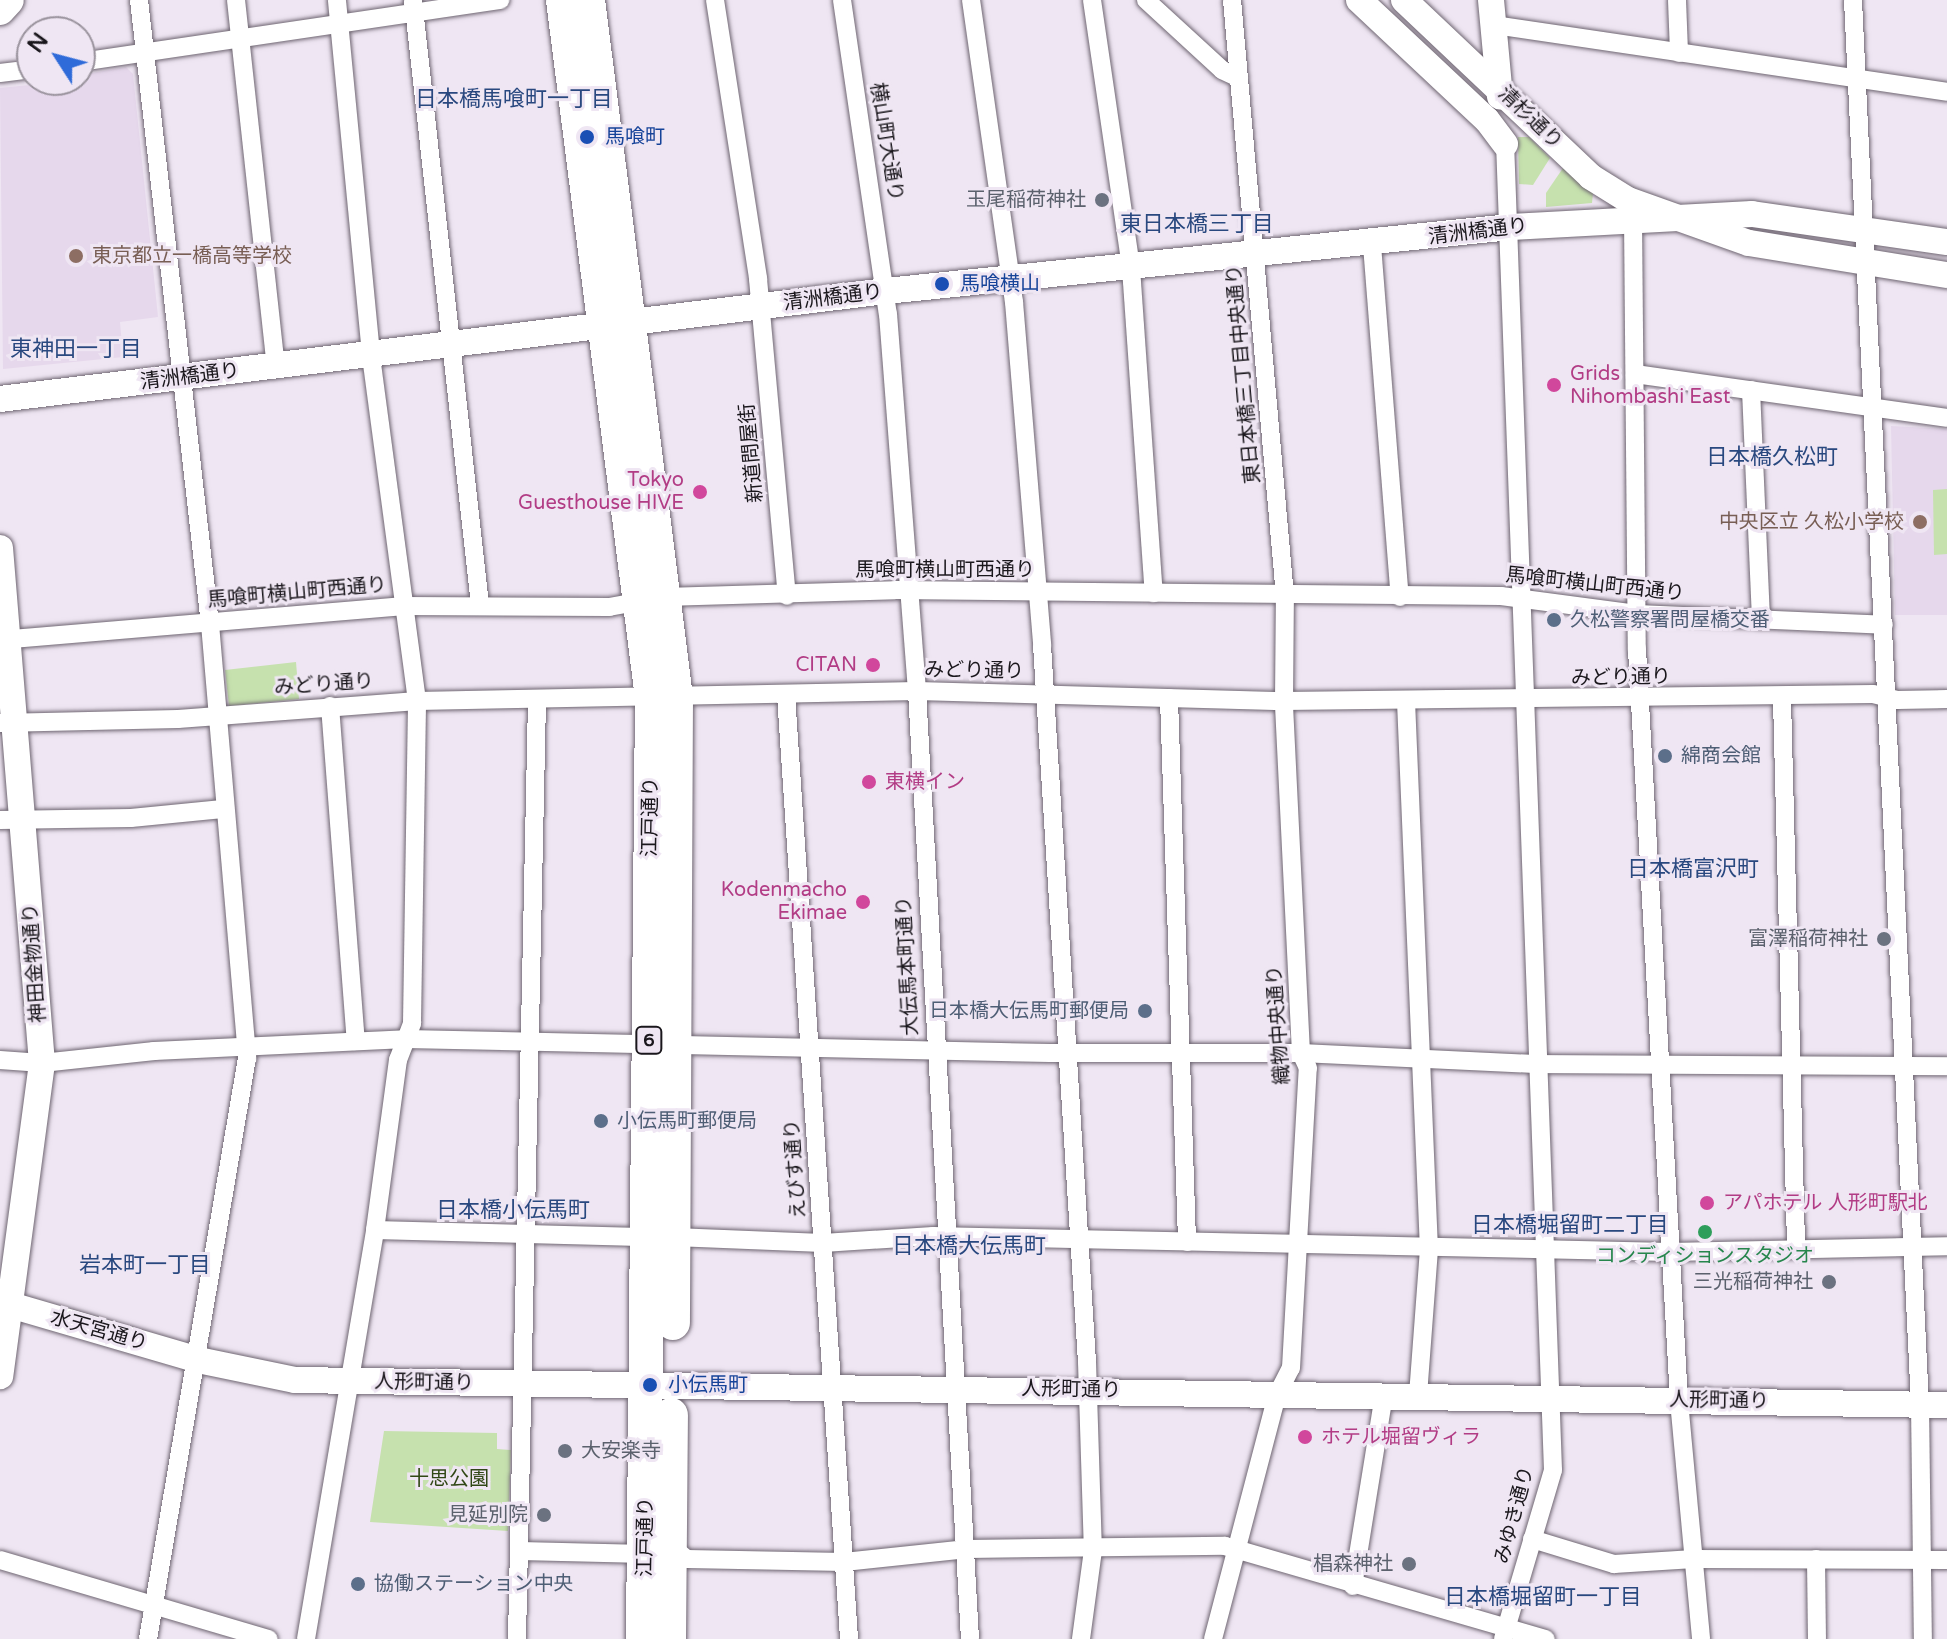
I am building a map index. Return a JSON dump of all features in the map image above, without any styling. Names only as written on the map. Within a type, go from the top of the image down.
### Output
[{"type":"highway","name":"江戸通り","points":[[563,0],[618,323]]},
{"type":"highway","name":"江戸通り","points":[[588,0],[618,323],[664,698],[659,1551],[669,1639]]},
{"type":"highway","name":"江戸通り","points":[[643,1639],[659,1551]]},
{"type":"main road","points":[[0,10],[9,0]]},
{"type":"street","points":[[139,0],[210,624],[214,716],[246,1046],[198,1360],[156,1609],[148,1639]]},
{"type":"street","points":[[236,0],[276,366]]},
{"type":"street","points":[[306,1639],[375,1230],[398,1060],[412,1023],[417,701],[371,354],[337,0]]},
{"type":"street","points":[[96,60],[339,26],[413,7],[500,0]]},
{"type":"street","name":"新道問屋街","points":[[715,0],[761,306],[787,596]]},
{"type":"street","name":"横山町大通り","points":[[842,0],[886,291]]},
{"type":"street","points":[[971,0],[1010,279],[1045,694],[1088,1389],[1093,1550],[1081,1639]]},
{"type":"street","points":[[1092,0],[1131,268],[1154,593]]},
{"type":"street","points":[[1146,0],[1222,70],[1239,78]]},
{"type":"street","name":"東日本橋三丁目中央通り","points":[[1232,0],[1285,596],[1282,649]]},
{"type":"street","name":"清杉通り","points":[[1359,0],[1487,120],[1505,144]]},
{"type":"street","name":"清杉通り","points":[[1404,0],[1606,188],[1668,217]]},
{"type":"street","points":[[1677,0],[1679,53]]},
{"type":"street","points":[[1853,0],[1920,1404],[1919,1558],[1923,1639]]},
{"type":"street","points":[[413,7],[480,605]]},
{"type":"street","points":[[1505,144],[1493,13],[1679,53],[1947,92]]},
{"type":"street","name":"みゆき通り","points":[[1504,1633],[1553,1470],[1535,1064],[1511,227],[1505,144]]},
{"type":"street","name":"清洲橋通り","points":[[0,399],[886,291],[1256,257],[1511,227],[1633,217],[1752,214],[1947,242]]},
{"type":"street","points":[[1633,217],[1637,614],[1679,1401],[1701,1639]]},
{"type":"street","name":"清洲橋通り","points":[[1668,217],[1749,243],[1947,275]]},
{"type":"street","points":[[1372,245],[1400,597]]},
{"type":"street","name":"大伝馬本町通り","points":[[886,291],[917,691],[934,1050],[967,1549],[970,1639]]},
{"type":"street","points":[[1635,374],[1947,418]]},
{"type":"street","points":[[1751,390],[1761,620]]},
{"type":"street","name":"神田金物通り","points":[[0,548],[13,820],[42,1063],[6,1304],[0,1376]]},
{"type":"street","name":"馬喰町横山町西通り","points":[[4,640],[402,606],[909,592],[1523,599],[1637,614],[1884,625]]},
{"type":"street","name":"織物中央通り","points":[[1213,1639],[1277,1395],[1291,1368],[1308,1068],[1301,1053],[1282,649]]},
{"type":"street","name":"みどり通り","points":[[7,724],[214,716],[417,701],[917,691],[1284,701],[1947,699]]},
{"type":"street","name":"えびす通り","points":[[786,695],[849,1639]]},
{"type":"street","points":[[1169,698],[1185,1052],[1187,1242]]},
{"type":"street","points":[[517,1639],[537,699]]},
{"type":"street","points":[[1782,699],[1796,1246]]},
{"type":"street","points":[[1406,701],[1429,1249],[1418,1394]]},
{"type":"street","points":[[330,706],[356,1041]]},
{"type":"street","points":[[13,820],[131,818],[223,809]]},
{"type":"street","points":[[0,1060],[42,1063],[246,1046],[406,1039],[528,1044],[1301,1053],[1420,1062],[1947,1066]]},
{"type":"street","points":[[375,1230],[524,1231],[823,1243],[946,1238],[1081,1239],[1670,1252],[1796,1246],[1947,1246]]},
{"type":"street","name":"水天宮通り","points":[[6,1304],[198,1360]]},
{"type":"street","name":"人形町通り","points":[[198,1360],[295,1380],[522,1384],[660,1382],[832,1391],[1088,1389],[1277,1395],[1418,1394],[1947,1405]]},
{"type":"street","points":[[1353,1586],[1384,1394]]},
{"type":"street","points":[[1532,1539],[1614,1564],[1694,1559],[1947,1560]]},
{"type":"street","points":[[520,1551],[659,1551],[687,1559],[844,1562],[967,1549],[1237,1548],[1504,1633],[1546,1639]]},
{"type":"street","points":[[1816,1559],[1817,1639]]},
{"type":"street","points":[[0,1560],[156,1609],[269,1639]]},
{"type":"shaded area","name":"東京都立一橋高等学校","points":[[126,67],[133,74],[158,317],[120,322],[123,357],[3,369],[0,88],[16,86],[16,96],[96,96],[96,72]]},
{"type":"shaded area","name":"中央区立 久松小学校","points":[[1891,426],[1947,429],[1947,615],[1895,615]]},
{"type":"green space","points":[[1518,137],[1529,137],[1550,158],[1533,185],[1519,184]]},
{"type":"green space","points":[[1563,168],[1593,193],[1592,203],[1546,207],[1546,193]]},
{"type":"green space","points":[[1947,489],[1947,554],[1934,555],[1933,490]]},
{"type":"green space","points":[[296,662],[299,699],[229,706],[225,670]]},
{"type":"green space","name":"十思公園","points":[[384,1431],[497,1433],[497,1449],[511,1450],[508,1531],[370,1522]]},
{"type":"place","name":"馬喰町","points":[[587,137]]},
{"type":"place","name":"玉尾稲荷神社","points":[[1102,200]]},
{"type":"place","name":"東京都立一橋高等学校","points":[[76,256]]},
{"type":"place","name":"馬喰横山","points":[[942,284]]},
{"type":"place","name":"Grids Nihombashi East","points":[[1554,385]]},
{"type":"place","name":"Tokyo Guesthouse HIVE","points":[[700,492]]},
{"type":"place","name":"中央区立 久松小学校","points":[[1920,522]]},
{"type":"place","name":"久松警察署問屋橋交番","points":[[1554,620]]},
{"type":"place","name":"CITAN","points":[[873,665]]},
{"type":"place","name":"綿商会館","points":[[1665,756]]},
{"type":"place","name":"東横イン","points":[[869,782]]},
{"type":"place","name":"Kodenmacho Ekimae","points":[[863,902]]},
{"type":"place","name":"富澤稲荷神社","points":[[1884,939]]},
{"type":"place","name":"日本橋大伝馬町郵便局","points":[[1145,1011]]},
{"type":"place","name":"小伝馬町郵便局","points":[[601,1121]]},
{"type":"place","name":"アパホテル 人形町駅北","points":[[1707,1203]]},
{"type":"place","name":"コンディションスタジオ","points":[[1705,1232]]},
{"type":"place","name":"三光稲荷神社","points":[[1829,1282]]},
{"type":"place","name":"小伝馬町","points":[[650,1385]]},
{"type":"place","name":"ホテル堀留ヴィラ","points":[[1305,1437]]},
{"type":"place","name":"大安楽寺","points":[[565,1451]]},
{"type":"place","name":"見延別院","points":[[544,1515]]},
{"type":"place","name":"椙森神社","points":[[1409,1564]]},
{"type":"place","name":"協働ステーション中央","points":[[358,1584]]},
{"type":"district","name":"日本橋馬喰町一丁目","points":[[514,100]]},
{"type":"district","name":"東日本橋三丁目","points":[[1197,225]]},
{"type":"district","name":"東神田一丁目","points":[[76,350]]},
{"type":"district","name":"日本橋久松町","points":[[1772,458]]},
{"type":"district","name":"日本橋富沢町","points":[[1693,870]]},
{"type":"district","name":"日本橋小伝馬町","points":[[513,1211]]},
{"type":"district","name":"日本橋堀留町二丁目","points":[[1570,1226]]},
{"type":"district","name":"日本橋大伝馬町","points":[[969,1247]]},
{"type":"district","name":"岩本町一丁目","points":[[145,1266]]},
{"type":"district","name":"日本橋堀留町一丁目","points":[[1543,1598]]}]
